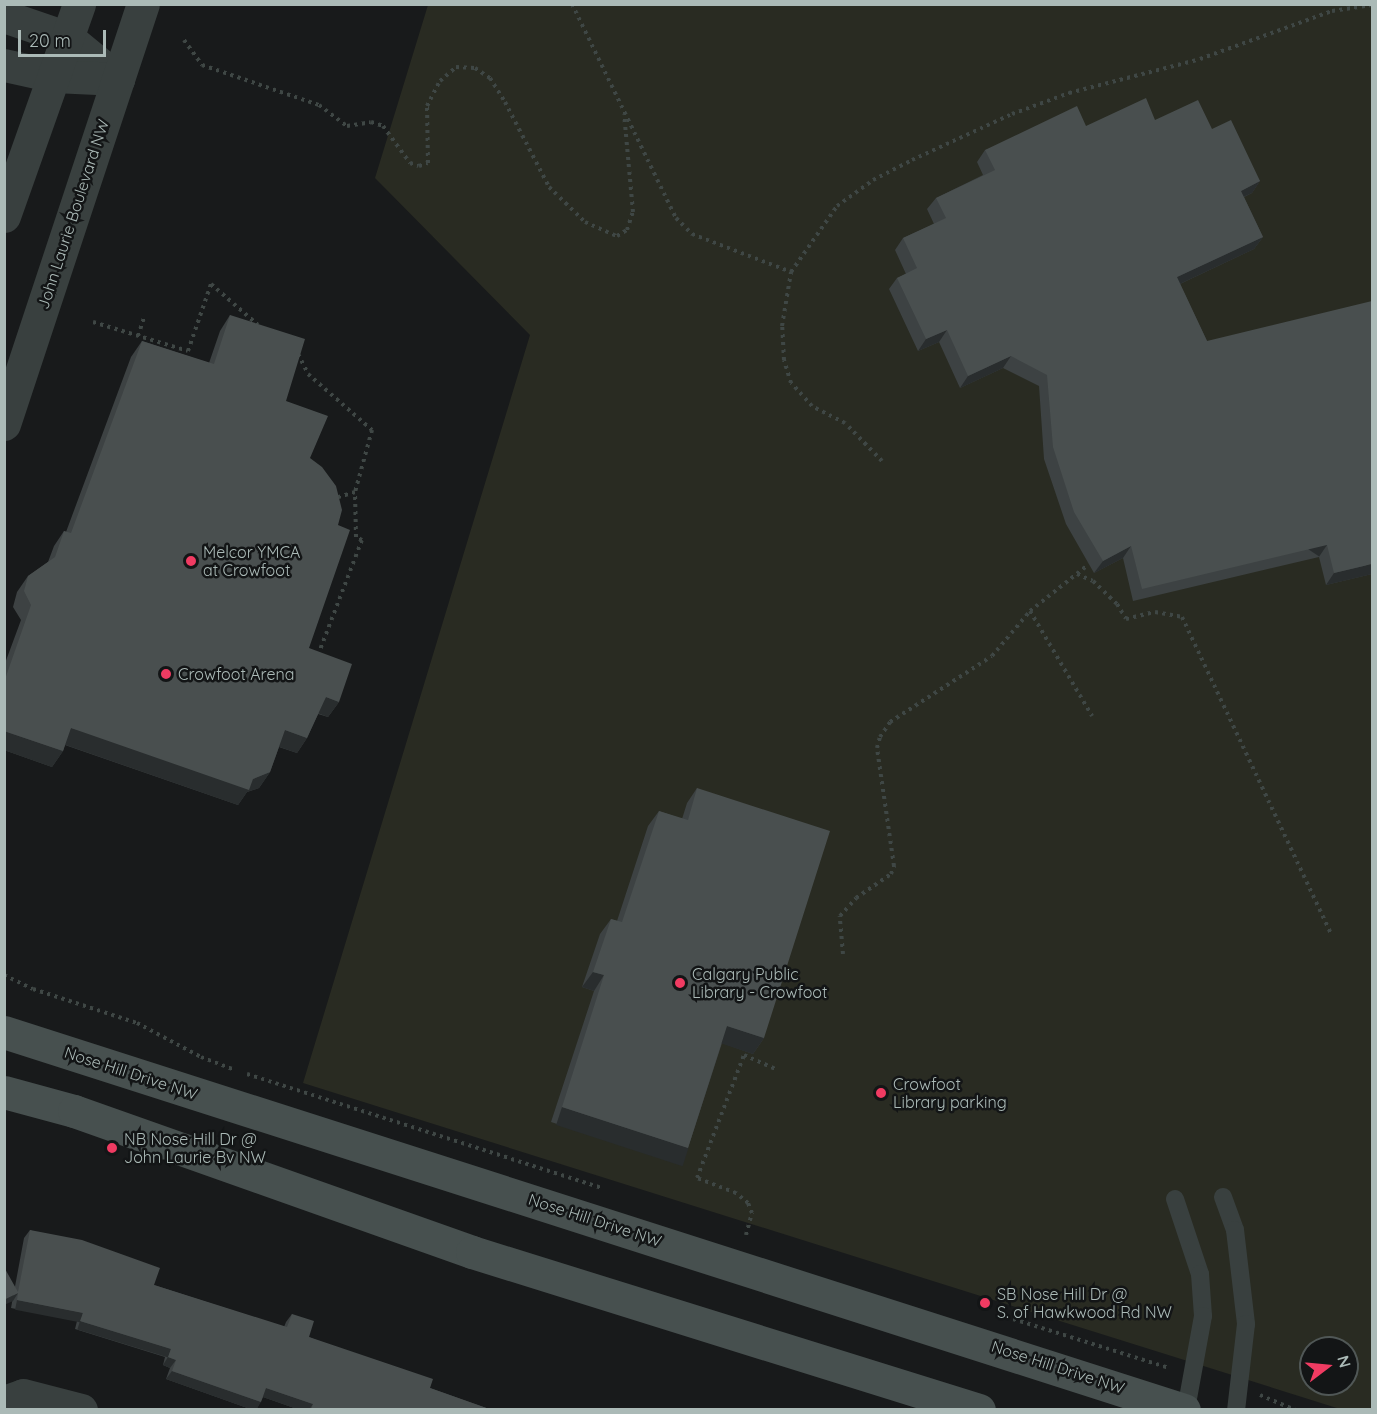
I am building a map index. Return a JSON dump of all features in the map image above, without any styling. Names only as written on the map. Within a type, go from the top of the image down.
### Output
[{"type":"main road","name":"Nose Hill Drive NW","points":[[7,1032],[1185,1410]]},
{"type":"main road","points":[[4,1092],[74,1111],[472,1252],[979,1410]]},
{"type":"street","points":[[4,216],[79,4]]},
{"type":"street","name":"John Laurie Boulevard NW","points":[[4,424],[143,4]]},
{"type":"street","points":[[4,16],[68,38],[118,79]]},
{"type":"street","points":[[4,65],[54,76],[118,79]]},
{"type":"street","points":[[4,1402],[23,1395],[81,1410]]},
{"type":"lane","points":[[1223,1197],[1235,1230],[1246,1324],[1236,1410]]},
{"type":"lane","points":[[1175,1198],[1200,1274],[1203,1316],[1185,1410]]},
{"type":"path","points":[[572,4],[676,218],[692,234],[791,272]]},
{"type":"path","points":[[882,461],[845,423],[812,406],[791,383],[784,360],[782,326],[791,272],[837,206],[873,180],[1012,114],[1070,93],[1200,59],[1332,11],[1372,5]]},
{"type":"path","points":[[184,40],[202,64],[319,105],[347,126],[371,122],[383,126],[410,164],[419,166],[428,163],[427,106],[440,81],[456,67],[475,68],[490,78],[505,102],[549,187],[585,222],[617,236],[627,230],[633,212],[624,114]]},
{"type":"path","points":[[93,322],[188,351],[211,284],[264,331]]},
{"type":"path","points":[[138,336],[145,315]]},
{"type":"path","points":[[295,351],[308,374],[372,430],[355,492],[356,537],[362,540],[316,660]]},
{"type":"path","points":[[325,501],[355,492]]},
{"type":"path","points":[[843,954],[840,916],[856,898],[885,879],[894,867],[878,748],[880,737],[890,722],[992,656],[1030,611],[1089,564]]},
{"type":"path","points":[[1077,574],[1093,581],[1117,604],[1126,619],[1155,612],[1182,617],[1331,933]]},
{"type":"path","points":[[1030,611],[1092,716]]},
{"type":"path","points":[[4,975],[33,989],[137,1023],[201,1058],[240,1072],[614,1192]]},
{"type":"path","points":[[746,1235],[752,1214],[747,1203],[735,1193],[697,1178],[744,1055],[777,1070]]},
{"type":"path","points":[[735,1232],[757,1239]]},
{"type":"path","points":[[1004,1317],[1171,1369]]},
{"type":"path","points":[[1263,1395],[1295,1410]]},
{"type":"shaded area","points":[[428,5],[1372,5],[1372,1409],[1340,1409],[303,1083],[530,335],[375,178]]},
{"type":"building","points":[[1146,98],[1155,120],[1198,100],[1212,129],[1231,120],[1260,181],[1241,191],[1263,237],[1177,277],[1207,341],[1372,301],[1372,564],[1334,573],[1327,545],[1142,589],[1131,546],[1103,561],[1074,512],[1053,447],[1047,375],[1011,356],[968,376],[947,330],[926,339],[897,278],[917,268],[903,238],[946,218],[936,198],[995,170],[985,150],[1077,106],[1086,126]]},
{"type":"building","name":"Melcor YMCA at Crowfoot","points":[[230,315],[305,339],[286,401],[328,416],[310,458],[322,467],[336,486],[342,510],[338,525],[350,530],[309,648],[352,664],[339,702],[326,697],[307,738],[285,730],[270,772],[253,779],[249,790],[71,728],[63,751],[4,731],[4,682],[31,605],[24,591],[28,576],[55,557],[64,531],[71,533],[142,341],[214,364]]},
{"type":"building","name":"Calgary Public Library - Crowfoot","points":[[697,788],[830,831],[764,1038],[727,1026],[688,1148],[562,1107],[604,975],[593,972],[611,919],[622,922],[659,811],[688,820]]},
{"type":"building","points":[[30,1230],[82,1240],[160,1268],[154,1285],[287,1327],[292,1314],[314,1321],[309,1337],[433,1379],[430,1388],[492,1410],[311,1410],[313,1404],[266,1388],[261,1402],[172,1371],[176,1360],[168,1357],[171,1349],[80,1321],[83,1313],[17,1300],[18,1293],[4,1300],[4,1267],[18,1292]]},
{"type":"place","name":"Melcor YMCA at Crowfoot","points":[[191,561]]},
{"type":"place","name":"Crowfoot Arena","points":[[166,674]]},
{"type":"place","name":"Calgary Public Library - Crowfoot","points":[[680,983]]},
{"type":"place","name":"Crowfoot Library parking","points":[[881,1093]]},
{"type":"place","name":"NB Nose Hill Dr @ John Laurie Bv NW","points":[[112,1148]]},
{"type":"place","name":"SB Nose Hill Dr @ S. of Hawkwood Rd NW","points":[[985,1303]]}]
